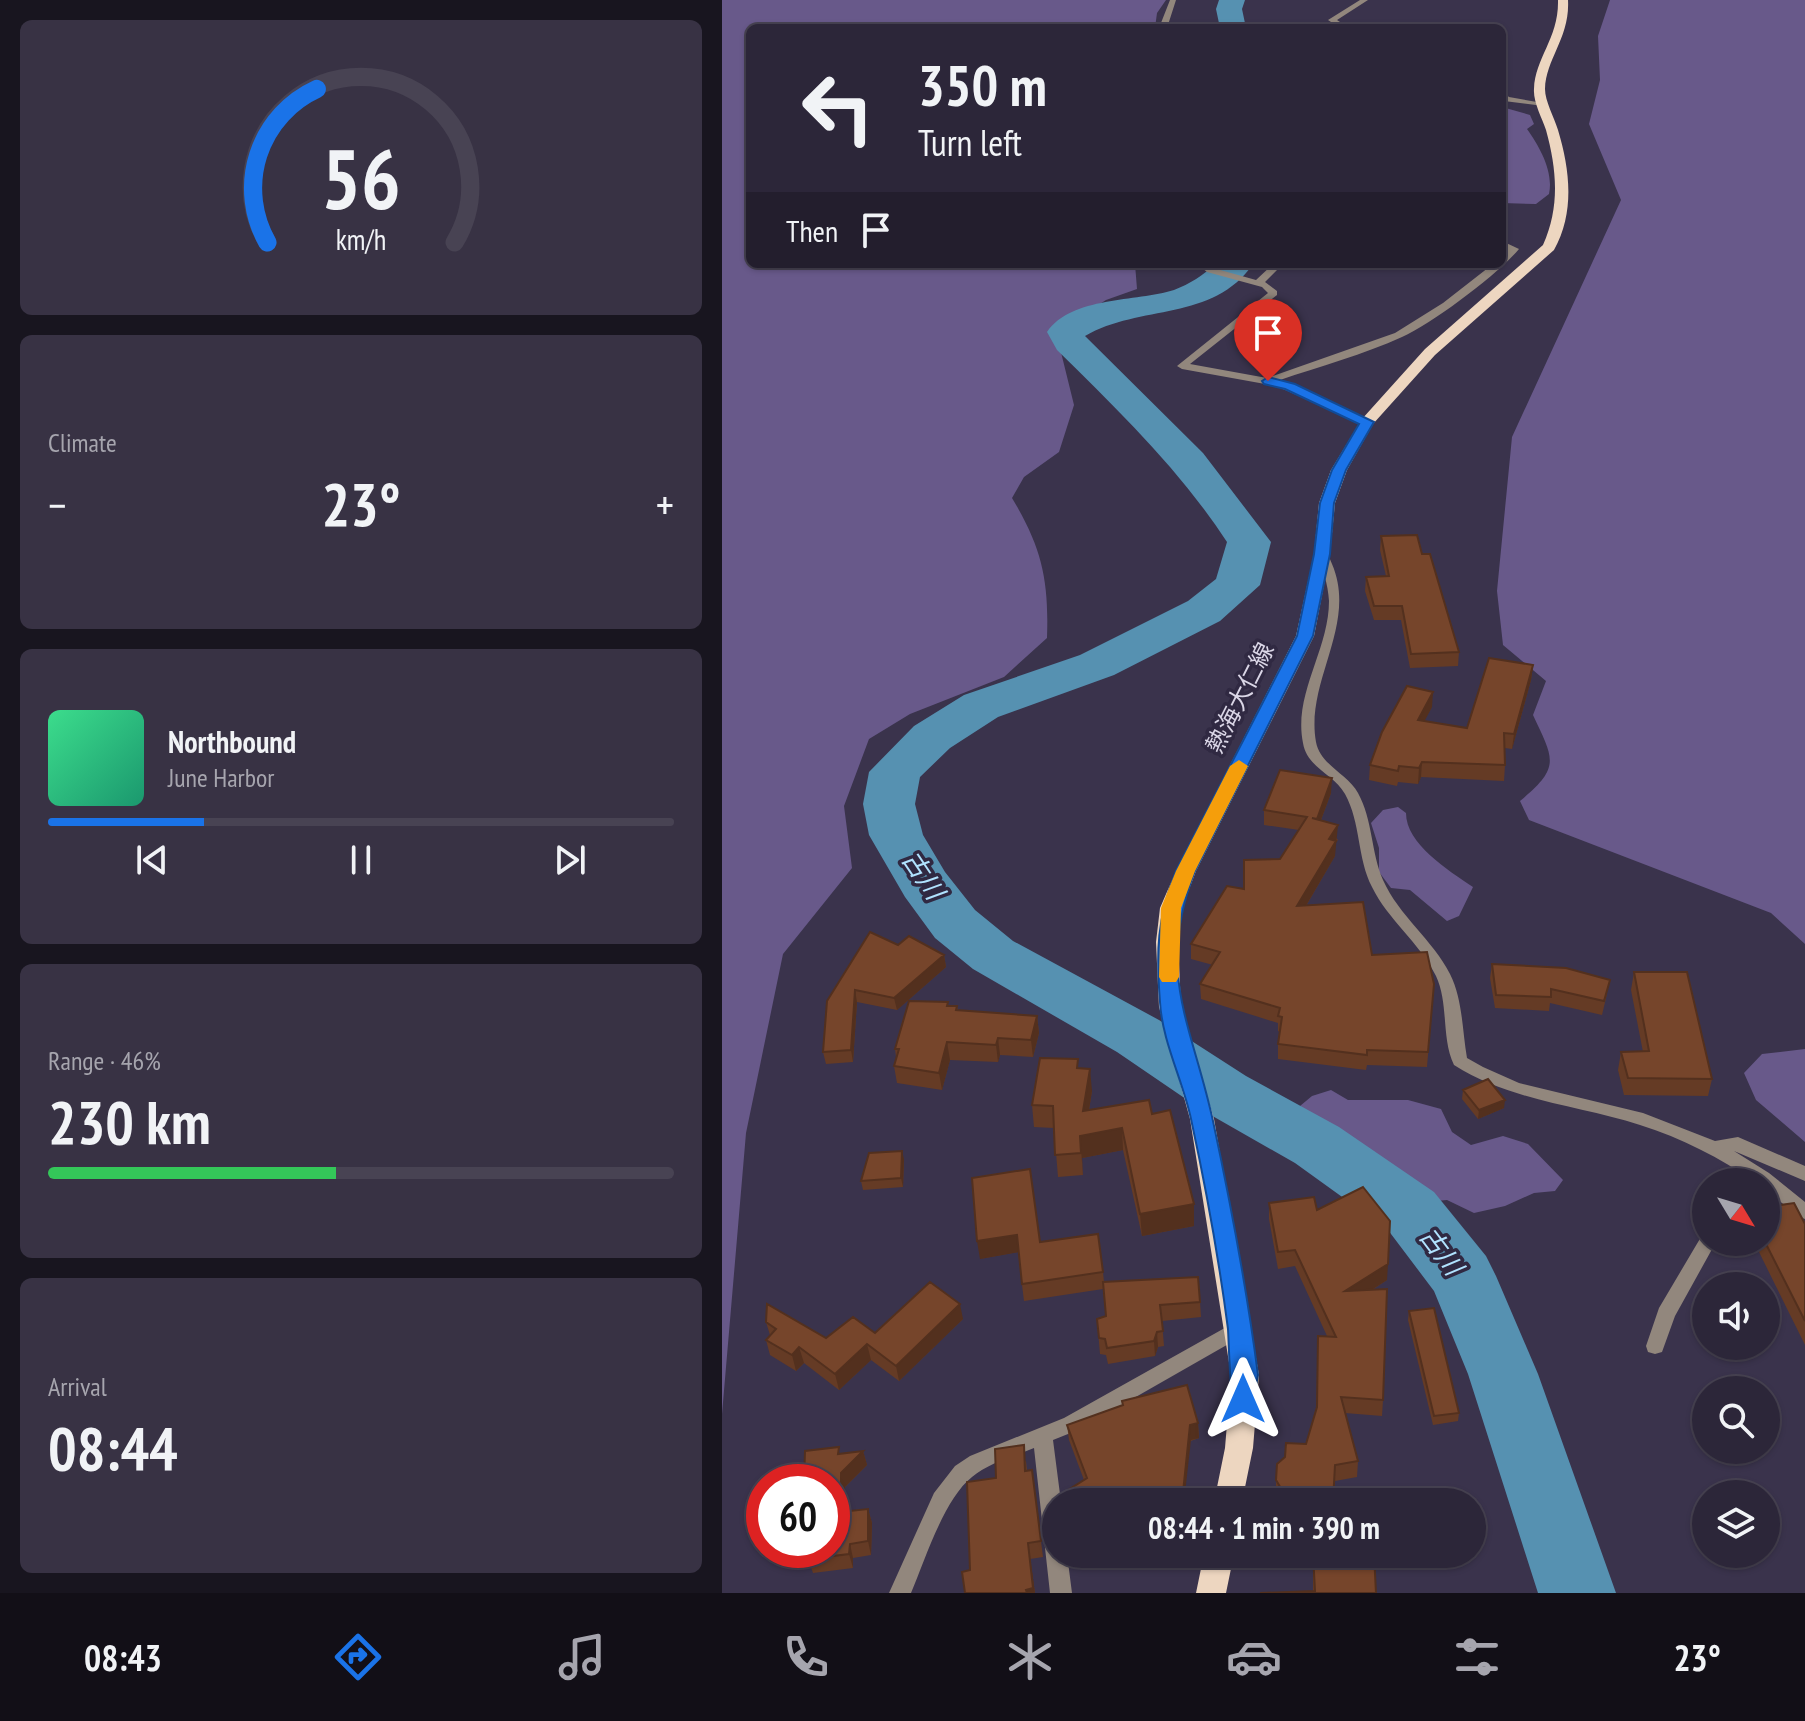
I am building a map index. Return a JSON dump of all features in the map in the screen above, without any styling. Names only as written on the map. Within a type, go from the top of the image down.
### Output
[{"type":"main road","name":"熱海大仁線","points":[[1231,1488],[1239,1448],[1245,1375],[1202,1119],[1170,1007],[1167,942],[1171,908],[1186,871],[1305,636],[1322,554],[1327,503],[1339,470],[1367,422],[1430,352],[1549,247],[1559,229],[1565,180],[1539,91],[1541,77],[1565,21],[1563,0]]},
{"type":"main road","points":[[1211,1593],[1216,1568]]},
{"type":"street","points":[[1164,24],[1173,0]]},
{"type":"street","points":[[1336,24],[1332,22],[1333,18],[1365,0]]},
{"type":"street","points":[[1506,98],[1544,104]]},
{"type":"street","points":[[1506,246],[1514,249],[1506,258]]},
{"type":"street","points":[[1213,268],[1274,293],[1182,366],[1290,386],[1367,422]]},
{"type":"street","points":[[1252,282],[1272,268]]},
{"type":"street","points":[[1268,381],[1399,335],[1446,305],[1494,268]]},
{"type":"street","points":[[1322,554],[1337,592],[1328,645],[1309,711],[1309,744],[1316,759],[1352,794],[1376,882],[1442,972],[1450,993],[1460,1061],[1491,1079],[1622,1113],[1714,1148],[1740,1168]]},
{"type":"street","points":[[1714,1148],[1738,1144],[1805,1174]]},
{"type":"street","points":[[1780,1196],[1805,1212]]},
{"type":"street","points":[[1655,1346],[1671,1304],[1699,1256]]},
{"type":"street","points":[[900,1593],[950,1484],[977,1462],[1043,1437],[1239,1328]]},
{"type":"street","points":[[1043,1437],[1061,1593]]},
{"type":"shaded area","points":[[722,0],[1166,0],[1157,13],[1156,24],[746,24],[746,268],[1135,268],[1137,289],[1106,300],[1056,332],[1074,405],[1059,452],[1024,477],[1012,498],[1042,565],[1047,599],[1047,638],[1004,677],[910,714],[869,739],[844,806],[852,868],[783,954],[746,1133],[722,1414]]},
{"type":"shaded area","points":[[1610,0],[1805,0],[1805,944],[1771,913],[1529,820],[1520,801],[1542,780],[1550,762],[1546,743],[1533,715],[1546,681],[1503,645],[1497,591],[1512,437],[1621,200],[1589,124],[1600,80],[1598,36]]},
{"type":"shaded area","points":[[1506,108],[1530,115],[1534,124],[1527,129],[1544,159],[1549,177],[1549,194],[1536,204],[1506,203]]},
{"type":"shaded area","points":[[1398,807],[1406,813],[1413,835],[1421,846],[1473,887],[1459,916],[1447,921],[1410,890],[1391,888],[1379,872],[1379,848],[1371,823],[1383,810]]},
{"type":"shaded area","points":[[1805,1049],[1805,1142],[1756,1100],[1744,1073],[1762,1054]]},
{"type":"shaded area","points":[[1331,1090],[1348,1100],[1408,1100],[1441,1109],[1452,1132],[1471,1145],[1503,1136],[1528,1144],[1563,1180],[1555,1191],[1534,1193],[1505,1206],[1474,1213],[1447,1200],[1425,1202],[1327,1142],[1313,1127],[1298,1120],[1300,1106],[1312,1096]]},
{"type":"building","points":[[1417,535],[1422,554],[1430,554],[1459,652],[1411,654],[1402,606],[1374,606],[1366,577],[1389,576],[1381,536]]},
{"type":"building","points":[[1489,658],[1533,665],[1514,734],[1504,733],[1505,765],[1422,762],[1419,768],[1399,766],[1398,771],[1370,765],[1382,732],[1407,686],[1433,692],[1418,720],[1467,728]]},
{"type":"building","points":[[1280,770],[1332,778],[1317,819],[1312,818],[1338,825],[1329,839],[1336,841],[1297,906],[1363,902],[1372,955],[1427,952],[1434,984],[1428,1052],[1367,1050],[1367,1055],[1278,1044],[1282,1017],[1278,1016],[1280,1008],[1200,984],[1220,952],[1191,944],[1227,886],[1244,889],[1244,860],[1280,859],[1307,817],[1264,810]]},
{"type":"building","points":[[870,932],[898,945],[909,936],[944,955],[894,998],[855,990],[851,1050],[823,1052],[827,1001]]},
{"type":"building","points":[[1492,964],[1566,968],[1610,980],[1604,1001],[1551,989],[1551,997],[1496,995]]},
{"type":"building","points":[[1634,972],[1687,972],[1712,1079],[1628,1078],[1621,1052],[1649,1051]]},
{"type":"building","points":[[909,1001],[948,1002],[947,1006],[957,1006],[956,1010],[1037,1016],[1031,1040],[998,1038],[996,1045],[947,1042],[939,1073],[894,1066],[899,1049],[895,1049]]},
{"type":"building","points":[[1040,1058],[1078,1059],[1077,1068],[1090,1069],[1083,1111],[1149,1100],[1152,1114],[1170,1110],[1194,1204],[1140,1214],[1122,1128],[1080,1136],[1081,1153],[1055,1155],[1053,1106],[1032,1105]]},
{"type":"building","points":[[1488,1079],[1505,1100],[1479,1110],[1463,1090]]},
{"type":"building","points":[[902,1151],[901,1178],[861,1181],[869,1153]]},
{"type":"building","points":[[1030,1169],[1040,1242],[1098,1234],[1103,1272],[1022,1284],[1017,1235],[977,1241],[972,1178]]},
{"type":"building","points":[[1363,1187],[1390,1221],[1388,1264],[1345,1291],[1387,1289],[1383,1400],[1341,1397],[1358,1461],[1335,1465],[1334,1488],[1281,1488],[1276,1480],[1277,1464],[1285,1457],[1286,1443],[1306,1444],[1317,1407],[1318,1336],[1336,1337],[1295,1250],[1278,1252],[1269,1203],[1314,1197],[1317,1210]]},
{"type":"building","points":[[1794,1203],[1805,1224],[1805,1321],[1772,1256],[1780,1256],[1780,1205]]},
{"type":"building","points":[[1198,1277],[1200,1302],[1160,1305],[1163,1331],[1157,1332],[1154,1341],[1107,1348],[1105,1339],[1099,1338],[1097,1319],[1106,1316],[1103,1282]]},
{"type":"building","points":[[930,1282],[960,1304],[896,1366],[867,1344],[835,1374],[799,1347],[792,1355],[766,1340],[776,1329],[766,1322],[767,1304],[826,1338],[853,1317],[875,1333]]},
{"type":"building","points":[[1434,1308],[1459,1413],[1434,1416],[1409,1311]]},
{"type":"building","points":[[1187,1385],[1198,1423],[1190,1425],[1183,1488],[1071,1488],[1087,1478],[1067,1425],[1123,1405],[1122,1401]]},
{"type":"building","points":[[1024,1445],[1025,1471],[1032,1470],[1041,1541],[1028,1543],[1033,1588],[1026,1590],[1027,1593],[965,1593],[962,1572],[970,1570],[967,1482],[996,1478],[995,1449]]},
{"type":"building","points":[[839,1447],[838,1454],[863,1451],[850,1464],[805,1464],[805,1451]]},
{"type":"building","points":[[868,1509],[868,1541],[850,1544],[850,1511]]},
{"type":"building","points":[[1314,1568],[1375,1568],[1376,1593],[1260,1593],[1315,1591]]},
{"type":"waterway","name":"古川","points":[[1232,0],[1229,9],[1232,24]]},
{"type":"waterway","name":"古川","points":[[1231,268],[1202,291],[1185,298],[1098,316],[1065,332],[1070,342],[1188,462],[1230,514],[1249,542],[1237,585],[1204,611],[1097,665],[981,706],[932,737],[895,772],[889,804],[896,835],[924,884],[955,924],[993,955],[1138,1036],[1224,1093],[1317,1145],[1411,1211],[1462,1276],[1503,1374],[1577,1593]]},
{"type":"slow traffic","points":[[1169,977],[1167,942],[1171,908],[1186,871],[1239,766]]},
{"type":"route","points":[[1243,1399],[1245,1375],[1238,1318],[1202,1119],[1170,1007],[1167,942],[1171,908],[1186,871],[1305,636],[1322,554],[1327,503],[1339,470],[1367,422],[1290,386],[1268,381]]}]
